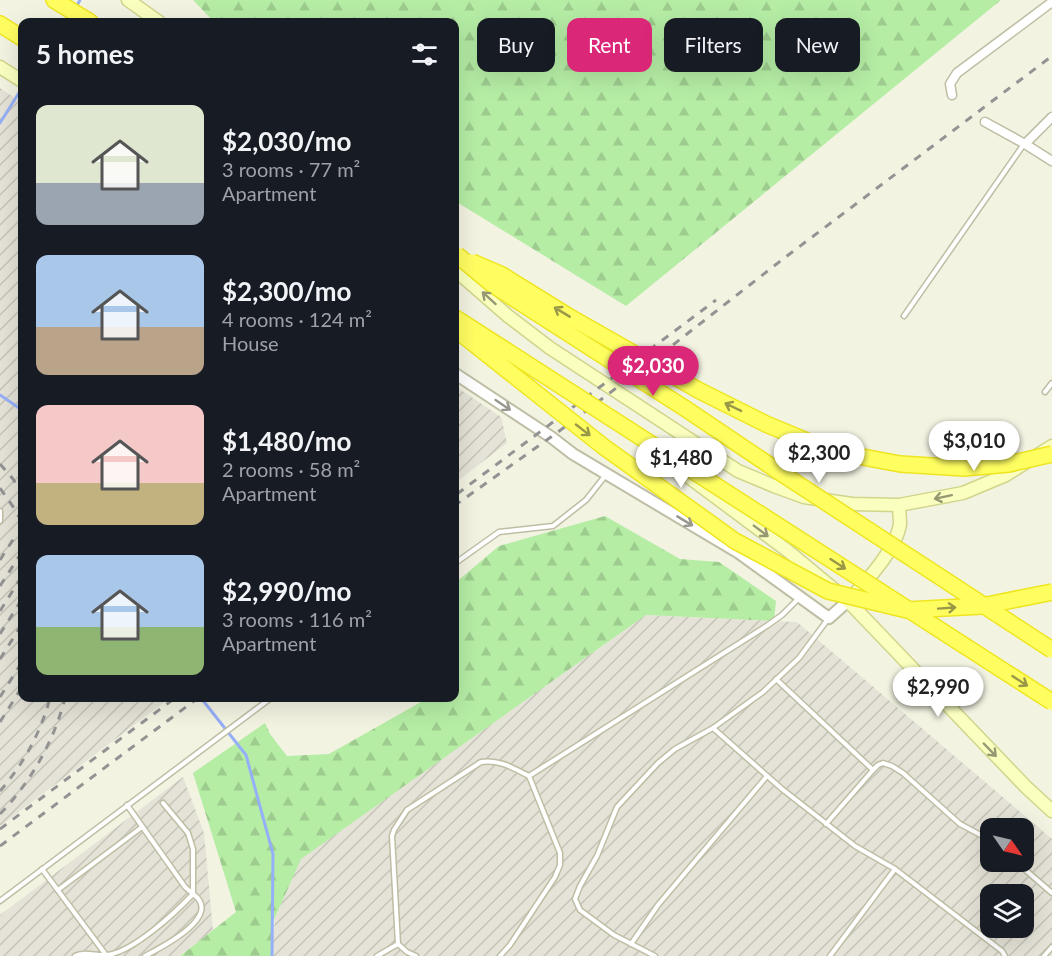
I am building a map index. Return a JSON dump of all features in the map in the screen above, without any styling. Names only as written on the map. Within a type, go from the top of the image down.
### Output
[{"type":"highway","points":[[54,0],[83,18]]},
{"type":"highway","points":[[459,260],[502,275],[568,316],[700,391],[766,424],[831,452],[900,464],[964,468],[1009,464],[1052,454]]},
{"type":"highway","points":[[459,262],[1052,650]]},
{"type":"highway","points":[[459,320],[1052,702]]},
{"type":"highway","points":[[459,331],[604,447],[735,541],[828,591],[908,610],[982,606],[1052,592]]},
{"type":"main road","points":[[128,0],[153,18]]},
{"type":"main road","points":[[5,70],[18,78]]},
{"type":"main road","points":[[459,263],[508,316],[550,348],[738,471],[804,496],[852,504],[898,505],[963,493],[1006,476],[1052,446]]},
{"type":"main road","points":[[459,330],[525,363],[666,460],[788,551],[848,601],[1052,811]]},
{"type":"main road","points":[[848,601],[875,572],[892,543],[900,525],[898,505]]},
{"type":"street","points":[[952,95],[950,84],[957,73],[1052,2]]},
{"type":"street","points":[[1025,144],[1052,117]]},
{"type":"street","points":[[985,122],[1052,161]]},
{"type":"street","points":[[459,376],[573,454],[739,553],[829,618],[848,601]]},
{"type":"lane","points":[[904,316],[1025,144]]},
{"type":"lane","points":[[1045,392],[1052,383]]},
{"type":"lane","points":[[459,560],[499,532],[553,526],[586,500],[608,474]]},
{"type":"lane","points":[[0,511],[0,521]]},
{"type":"lane","points":[[529,777],[768,625],[800,597]]},
{"type":"lane","points":[[655,956],[614,935],[580,910],[575,899],[597,856],[617,807],[658,763],[675,749],[713,728],[763,692],[799,658],[829,618]]},
{"type":"lane","points":[[776,679],[873,770]]},
{"type":"lane","points":[[0,901],[264,702]]},
{"type":"lane","points":[[713,728],[826,824],[855,846],[895,869],[1002,951],[1005,956]]},
{"type":"lane","points":[[416,956],[398,944],[392,836],[407,810],[481,762],[490,760],[500,762],[529,777],[560,853],[560,864],[555,877],[510,945],[500,956]]},
{"type":"lane","points":[[826,824],[873,770],[883,763],[903,773],[960,824],[980,835]]},
{"type":"lane","points":[[631,944],[658,905],[767,776]]},
{"type":"lane","points":[[75,956],[81,953],[108,956],[126,949],[163,922],[194,894],[193,849],[188,833],[163,803]]},
{"type":"lane","points":[[127,805],[185,887],[199,898],[202,905],[199,918],[161,948],[145,956]]},
{"type":"lane","points":[[58,890],[142,827]]},
{"type":"lane","points":[[42,869],[108,956]]},
{"type":"lane","points":[[830,956],[895,869]]},
{"type":"lane","points":[[1028,872],[1052,893]]},
{"type":"lane","points":[[376,956],[398,944]]},
{"type":"lane","points":[[1044,956],[1052,947]]},
{"type":"shaded area","points":[[0,88],[18,100],[18,702],[165,702],[0,826]]},
{"type":"shaded area","points":[[459,389],[501,417],[507,443],[459,480]]},
{"type":"shaded area","points":[[646,615],[797,622],[1027,818],[980,818],[980,872],[1034,872],[1034,824],[1052,839],[1052,956],[272,956],[275,918],[300,859]]},
{"type":"shaded area","points":[[183,777],[204,833],[213,930],[179,956],[0,956],[0,915]]},
{"type":"green space","points":[[193,0],[1001,0],[626,306],[459,203],[459,18],[210,18]]},
{"type":"green space","points":[[605,516],[680,559],[719,562],[776,601],[774,621],[646,615],[301,859],[273,922],[272,956],[180,956],[236,912],[193,773],[265,723],[270,734],[287,756],[329,754],[421,702],[459,702],[459,580],[499,546]]},
{"type":"waterway","points":[[75,9],[80,0]]},
{"type":"waterway","points":[[0,123],[18,94]]},
{"type":"waterway","points":[[0,395],[18,407]]},
{"type":"waterway","points":[[204,702],[246,755],[273,854],[272,956]]},
{"type":"railway","points":[[459,502],[558,432],[1052,56]]},
{"type":"railway","points":[[459,493],[716,300]]},
{"type":"railway","points":[[0,464],[18,487]]},
{"type":"railway","points":[[0,488],[18,515]]},
{"type":"railway","points":[[0,560],[16,535]]},
{"type":"railway","points":[[0,586],[18,558]]},
{"type":"railway","points":[[0,611],[18,582]]},
{"type":"railway","points":[[0,634],[18,605]]},
{"type":"railway","points":[[0,659],[18,630]]},
{"type":"railway","points":[[0,697],[18,668]]},
{"type":"railway","points":[[0,722],[18,693]]},
{"type":"railway","points":[[0,791],[30,748],[49,702]]},
{"type":"railway","points":[[0,814],[22,788],[40,760],[55,730],[64,702]]},
{"type":"railway","points":[[0,829],[170,702]]},
{"type":"railway","points":[[0,846],[193,702]]}]
